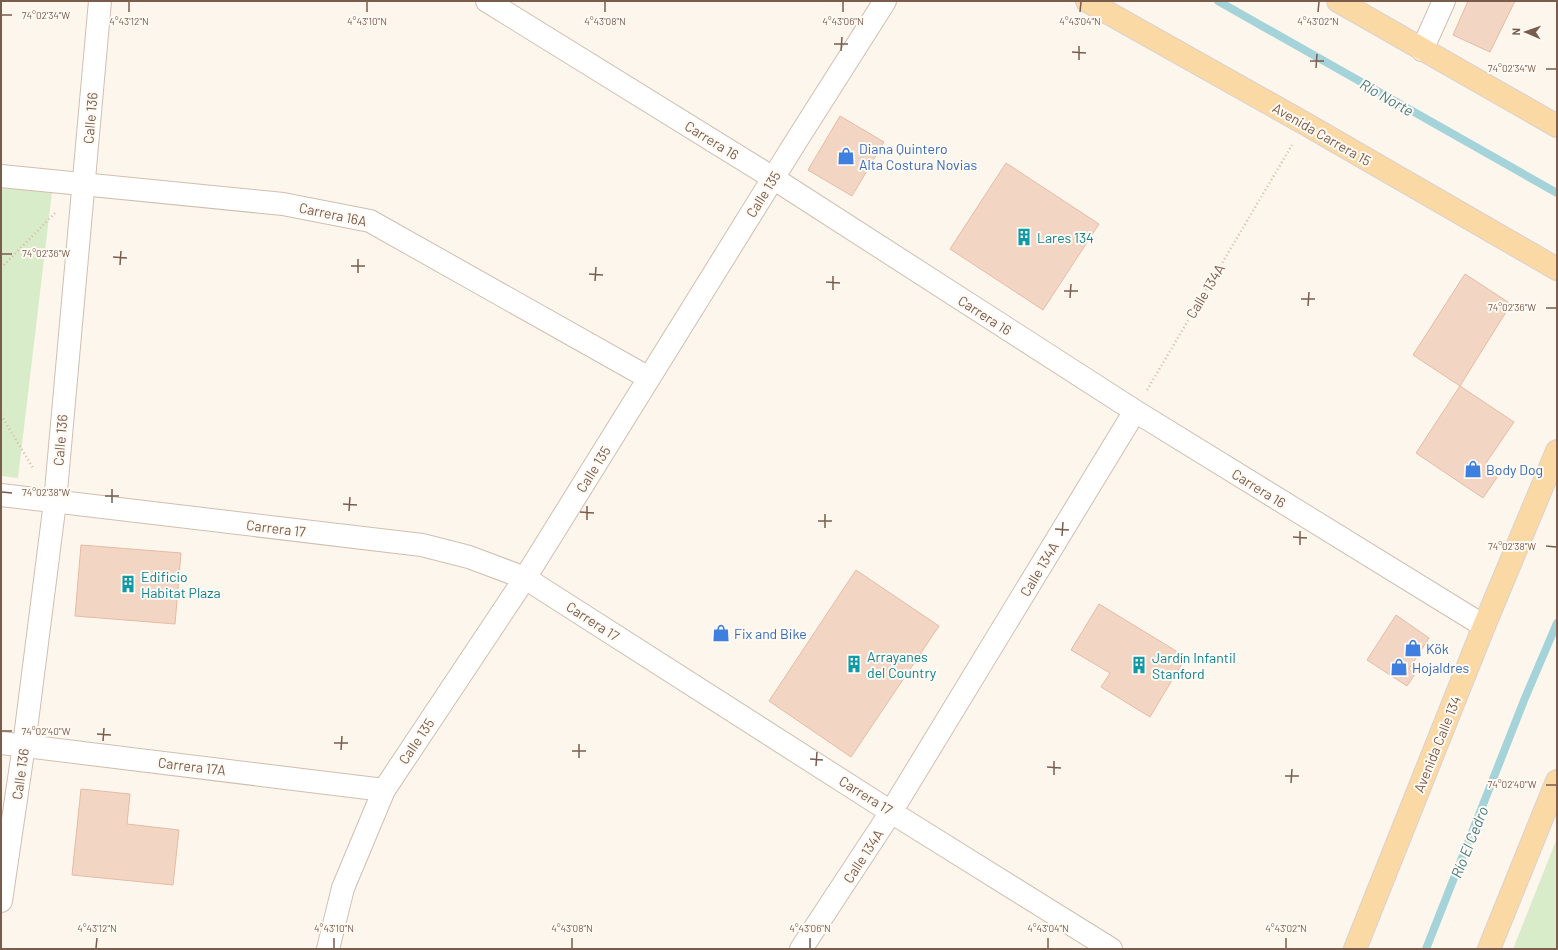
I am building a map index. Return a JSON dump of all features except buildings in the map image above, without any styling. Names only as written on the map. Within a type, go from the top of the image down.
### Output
[{"type":"main road","name":"Avenida Carrera 15","points":[[1086,1],[1304,123],[1557,269]]},
{"type":"main road","points":[[1338,1],[1557,126]]},
{"type":"main road","name":"Avenida Calle 134","points":[[1355,949],[1484,626],[1557,451]]},
{"type":"main road","points":[[1489,949],[1557,781]]},
{"type":"street","name":"Calle 136","points":[[1,902],[24,745],[55,502],[100,1]]},
{"type":"street","name":"Carrera 16","points":[[487,1],[773,178],[1134,411],[1484,626]]},
{"type":"street","name":"Calle 135","points":[[328,949],[343,888],[384,790],[524,578],[885,1]]},
{"type":"street","points":[[1422,50],[1444,1]]},
{"type":"street","name":"Carrera 16A","points":[[1,176],[283,204],[370,221],[649,378]]},
{"type":"street","name":"Calle 134A","points":[[801,949],[892,812],[1134,411]]},
{"type":"street","name":"Carrera 17","points":[[1,495],[422,545],[469,557],[524,578],[1111,949]]},
{"type":"street","name":"Carrera 17A","points":[[1,743],[384,790]]},
{"type":"path","name":"Calle 134A","points":[[1134,411],[1304,123]]},
{"type":"path","points":[[1,268],[56,212]]},
{"type":"path","points":[[1,415],[34,469]]},
{"type":"green space","points":[[1,188],[52,192],[18,478],[1,476]]},
{"type":"green space","points":[[1557,838],[1557,949],[1513,949]]},
{"type":"waterway","name":"Río Norte","points":[[1218,1],[1557,193]]},
{"type":"waterway","name":"Río El Cedro","points":[[1426,949],[1525,698],[1557,623]]},
{"type":"place","name":"Diana Quintero Alta Costura Novias","points":[[846,156]]},
{"type":"place","name":"Lares 134","points":[[1024,237]]},
{"type":"place","name":"Body Dog","points":[[1473,469]]},
{"type":"place","name":"Edificio Habitat Plaza","points":[[128,584]]},
{"type":"place","name":"Fix and Bike","points":[[721,633]]},
{"type":"place","name":"Kök","points":[[1413,648]]},
{"type":"place","name":"Arrayanes del Country","points":[[854,664]]},
{"type":"place","name":"Jardín Infantil Stanford","points":[[1139,665]]},
{"type":"place","name":"Hojaldres","points":[[1399,667]]}]
